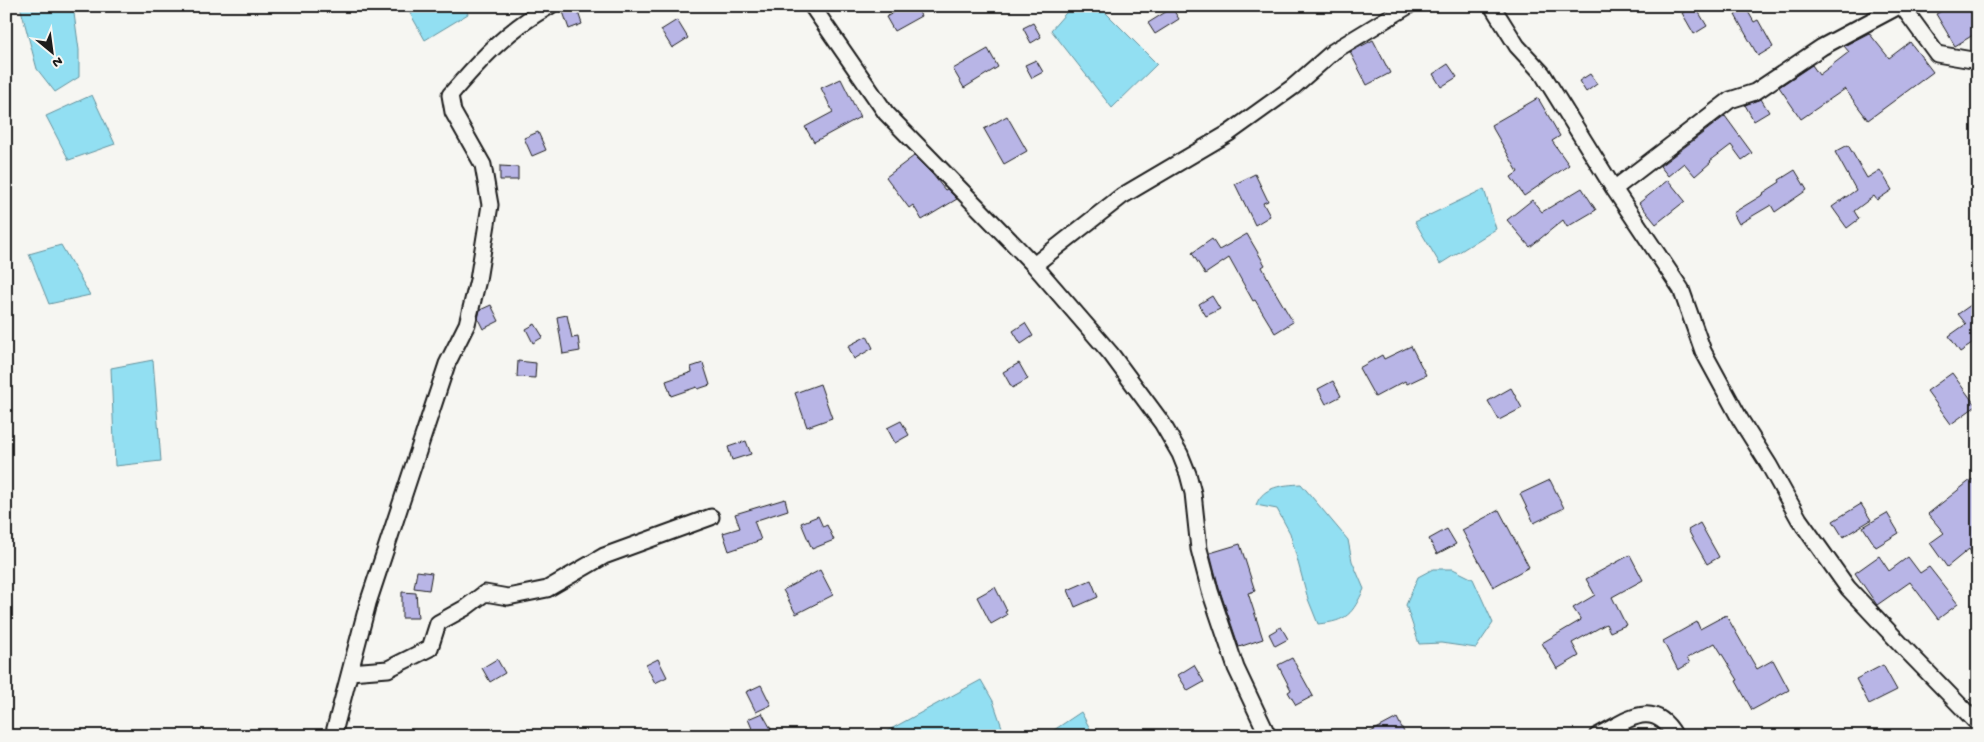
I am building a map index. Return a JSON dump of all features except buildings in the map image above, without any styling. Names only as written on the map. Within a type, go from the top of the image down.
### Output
[{"type":"street","points":[[333,736],[368,603],[447,364],[467,324],[478,280],[490,205],[483,165],[453,112],[450,95],[500,40],[528,17],[550,6]]},
{"type":"street","points":[[812,6],[886,113],[1034,265],[1111,354],[1162,423],[1180,454],[1188,474],[1193,493],[1199,549],[1210,591],[1236,668],[1268,736]]},
{"type":"street","points":[[1034,265],[1122,196],[1229,132],[1293,87],[1334,51],[1408,6]]},
{"type":"street","points":[[1492,6],[1517,46],[1542,73],[1614,189],[1681,289],[1703,351],[1740,419],[1769,465],[1799,519],[1848,588],[1978,724]]},
{"type":"street","points":[[1614,189],[1730,100],[1755,92],[1822,47],[1901,6],[1937,54],[1978,60]]},
{"type":"street","points":[[350,672],[388,669],[430,648],[438,623],[465,608],[485,593],[508,597],[547,589],[604,556],[711,517]]},
{"type":"street","points":[[1597,736],[1632,719],[1649,714],[1662,719],[1674,736]]},
{"type":"water","points":[[20,6],[73,6],[79,50],[79,77],[55,92],[37,69]]},
{"type":"water","points":[[406,6],[465,6],[468,14],[425,40]]},
{"type":"water","points":[[1072,6],[1099,6],[1157,64],[1112,108],[1051,30]]},
{"type":"water","points":[[92,95],[115,144],[69,160],[46,116]]},
{"type":"water","points":[[1484,189],[1496,229],[1440,264],[1415,222]]},
{"type":"water","points":[[61,245],[90,295],[49,304],[29,254]]},
{"type":"water","points":[[153,360],[161,461],[115,466],[111,368]]},
{"type":"water","points":[[1301,484],[1348,540],[1352,561],[1364,589],[1356,605],[1348,615],[1328,623],[1318,624],[1308,599],[1290,533],[1277,509],[1256,505],[1263,494],[1269,490],[1281,486]]},
{"type":"water","points":[[1433,569],[1453,569],[1473,579],[1493,623],[1476,648],[1441,643],[1419,644],[1406,605],[1418,577]]},
{"type":"water","points":[[981,680],[993,701],[1005,736],[878,736]]},
{"type":"water","points":[[1081,712],[1094,736],[1045,736]]}]
